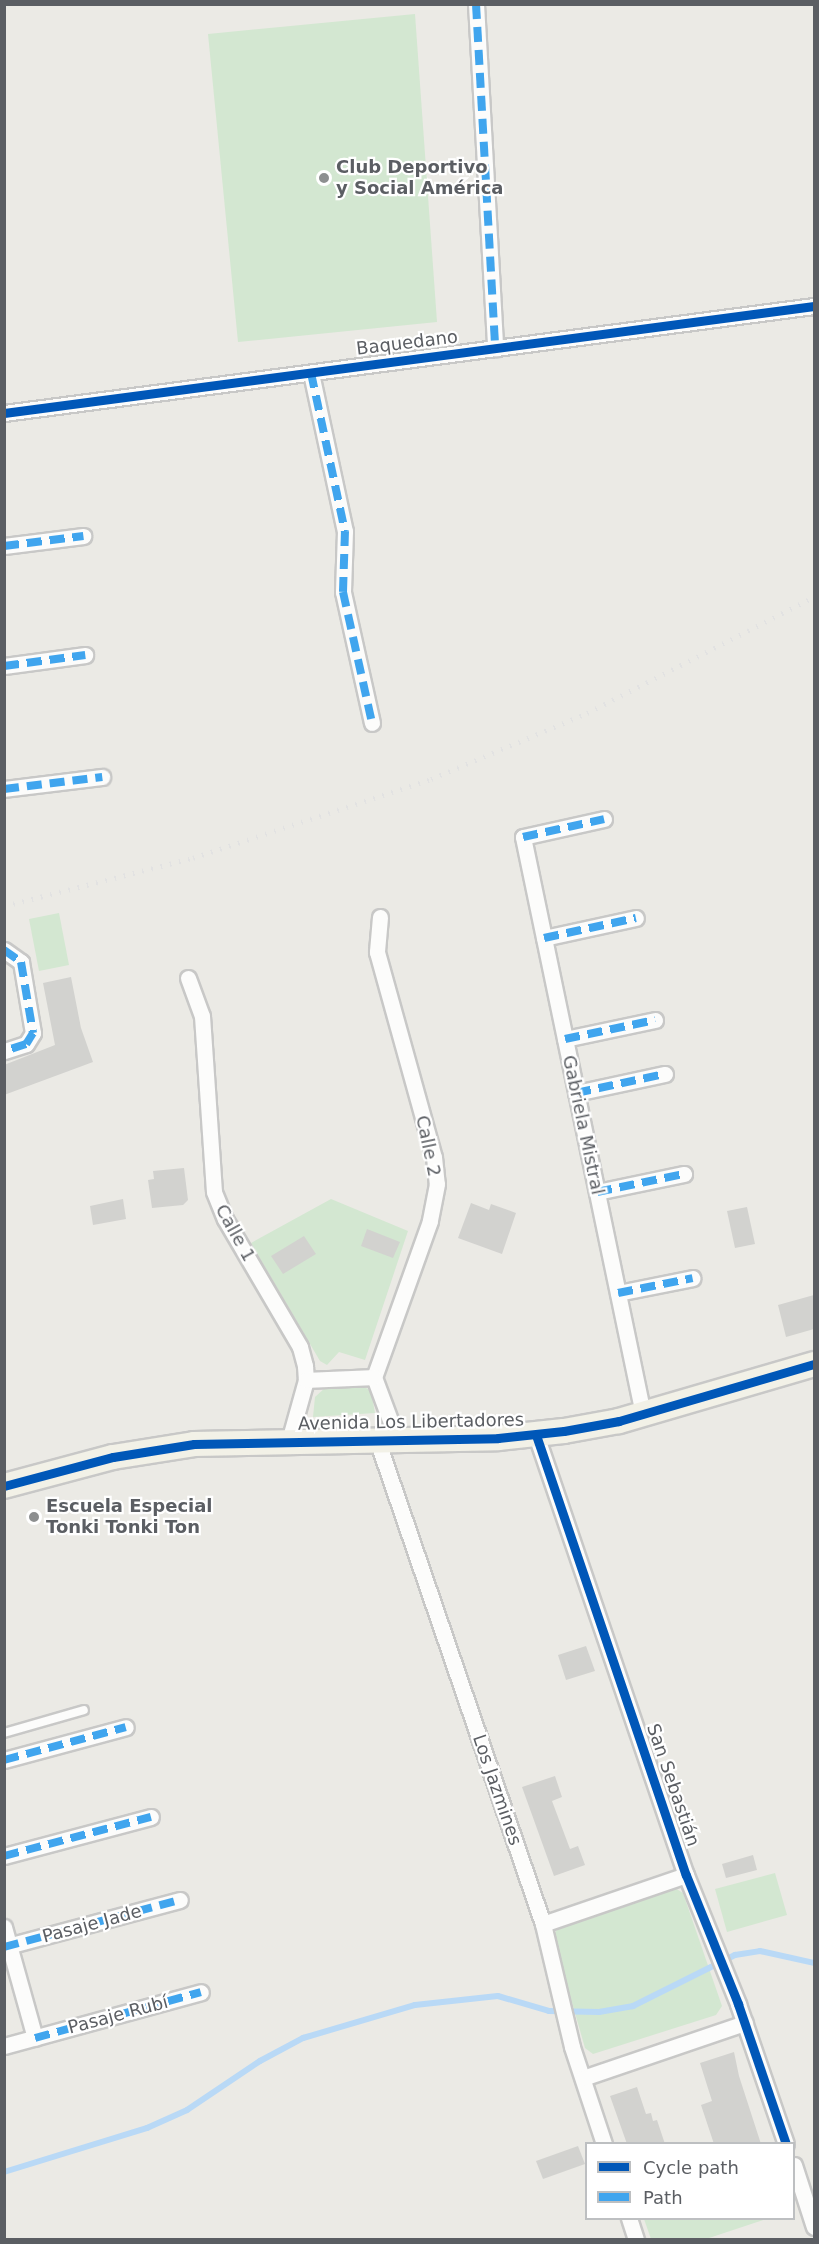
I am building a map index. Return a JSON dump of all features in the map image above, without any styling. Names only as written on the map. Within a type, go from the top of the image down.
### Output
[{"type":"main road","name":"Avenida Los Libertadores","points":[[4,1486],[153,1449],[289,1441],[536,1435],[643,1414],[814,1364]]},
{"type":"street","points":[[476,4],[495,348]]},
{"type":"street","name":"Baquedano","points":[[4,413],[814,306]]},
{"type":"street","points":[[311,373],[345,531],[343,592],[372,723]]},
{"type":"street","points":[[4,546],[83,536]]},
{"type":"street","points":[[4,666],[85,655]]},
{"type":"street","points":[[4,789],[102,777]]},
{"type":"street","name":"Gabriela Mistral","points":[[604,819],[523,837],[643,1414]]},
{"type":"street","name":"Calle 2","points":[[375,1377],[430,1221],[437,1184],[434,1156],[377,952],[380,917]]},
{"type":"street","points":[[544,938],[636,918]]},
{"type":"street","points":[[4,950],[21,963],[33,1033],[26,1044],[4,1051]]},
{"type":"street","name":"Calle 1","points":[[188,978],[202,1016],[214,1192],[225,1219],[300,1347],[306,1380],[289,1441]]},
{"type":"street","points":[[565,1039],[655,1020]]},
{"type":"street","points":[[576,1093],[665,1074]]},
{"type":"street","points":[[597,1192],[684,1174]]},
{"type":"street","points":[[618,1293],[693,1278]]},
{"type":"street","points":[[306,1380],[375,1377],[387,1439]]},
{"type":"street","name":"San Sebastián","points":[[536,1435],[686,1875],[745,2023],[785,2142]]},
{"type":"street","name":"Los Jazmines","points":[[387,1439],[543,1924],[565,2017],[603,2142]]},
{"type":"street","points":[[4,1760],[126,1727]]},
{"type":"street","points":[[4,1856],[151,1817]]},
{"type":"street","points":[[543,1924],[686,1875]]},
{"type":"street","name":"Pasaje Jade","points":[[7,1947],[180,1900]]},
{"type":"street","points":[[4,1928],[7,1947],[35,2038]]},
{"type":"street","name":"Pasaje Rubí","points":[[4,2046],[201,1992]]},
{"type":"street","points":[[583,2078],[745,2023]]},
{"type":"street","points":[[795,2168],[814,2227]]},
{"type":"street","points":[[630,2220],[636,2240]]},
{"type":"lane","points":[[4,1733],[84,1710]]},
{"type":"green space","name":"Club Deportivo y Social América","points":[[415,14],[437,322],[238,342],[208,34]]},
{"type":"green space","points":[[59,913],[69,965],[39,971],[29,919]]},
{"type":"green space","points":[[331,1199],[408,1231],[365,1360],[339,1352],[327,1365],[320,1361],[251,1243]]},
{"type":"green space","points":[[363,1386],[371,1391],[375,1413],[313,1417],[315,1397],[326,1387]]},
{"type":"green space","points":[[775,1873],[787,1915],[727,1932],[715,1889]]},
{"type":"green space","points":[[675,1888],[683,1893],[722,2006],[716,2015],[593,2054],[585,2048],[553,1936],[559,1926]]},
{"type":"green space","points":[[645,2220],[763,2220],[703,2240],[651,2239]]},
{"type":"building","points":[[71,977],[81,1028],[93,1062],[4,1095],[4,1065],[55,1045],[43,983]]},
{"type":"building","points":[[184,1168],[188,1200],[183,1205],[152,1208],[148,1180],[154,1179],[153,1171]]},
{"type":"building","points":[[123,1199],[126,1219],[93,1225],[90,1206]]},
{"type":"building","points":[[471,1203],[489,1210],[491,1204],[516,1213],[502,1254],[458,1238]]},
{"type":"building","points":[[747,1207],[755,1244],[735,1248],[727,1211]]},
{"type":"building","points":[[367,1229],[400,1242],[393,1258],[361,1246]]},
{"type":"building","points":[[304,1236],[316,1254],[283,1274],[271,1256]]},
{"type":"building","points":[[814,1295],[814,1329],[786,1337],[778,1305]]},
{"type":"building","points":[[586,1646],[595,1671],[566,1680],[558,1655]]},
{"type":"building","points":[[555,1776],[562,1797],[552,1801],[570,1849],[578,1846],[585,1865],[554,1876],[522,1787]]},
{"type":"building","points":[[753,1855],[757,1870],[726,1878],[722,1864]]},
{"type":"building","points":[[734,2052],[739,2076],[760,2142],[713,2142],[701,2105],[712,2101],[700,2063]]},
{"type":"building","points":[[637,2087],[646,2114],[651,2113],[653,2121],[657,2120],[664,2142],[626,2142],[610,2096]]},
{"type":"building","points":[[578,2146],[585,2164],[543,2179],[536,2161]]},
{"type":"waterway","points":[[4,2172],[147,2128],[187,2110],[260,2061],[303,2038],[415,2005],[498,1996],[549,2011],[599,2012],[633,2006],[735,1955],[760,1951],[814,1963]]},
{"type":"railway","points":[[4,906],[193,858],[431,779],[587,713],[814,597]]},
{"type":"marked path","points":[[476,4],[495,348]]},
{"type":"marked path","points":[[311,373],[345,531],[343,592],[372,723]]},
{"type":"marked path","points":[[4,546],[83,536]]},
{"type":"marked path","points":[[4,666],[85,655]]},
{"type":"marked path","points":[[4,789],[102,777]]},
{"type":"marked path","points":[[523,837],[604,819]]},
{"type":"marked path","points":[[544,938],[636,918]]},
{"type":"marked path","points":[[4,950],[21,962],[33,1033],[26,1044],[4,1051]]},
{"type":"marked path","points":[[565,1039],[655,1020]]},
{"type":"marked path","points":[[576,1093],[665,1074]]},
{"type":"marked path","points":[[597,1192],[684,1174]]},
{"type":"marked path","points":[[618,1293],[693,1278]]},
{"type":"marked path","points":[[4,1760],[126,1727]]},
{"type":"marked path","points":[[4,1856],[151,1817]]},
{"type":"marked path","points":[[4,1947],[180,1900]]},
{"type":"marked path","points":[[35,2038],[201,1992]]},
{"type":"cycle path","points":[[4,413],[814,306]]},
{"type":"cycle path","points":[[4,1486],[113,1457],[194,1444],[498,1438],[564,1431],[619,1421],[814,1364]]},
{"type":"cycle path","points":[[536,1435],[686,1875],[738,2004],[785,2142]]},
{"type":"place","name":"Club Deportivo y Social América","points":[[324,178]]},
{"type":"place","name":"Escuela Especial Tonki Tonki Ton","points":[[34,1517]]}]
